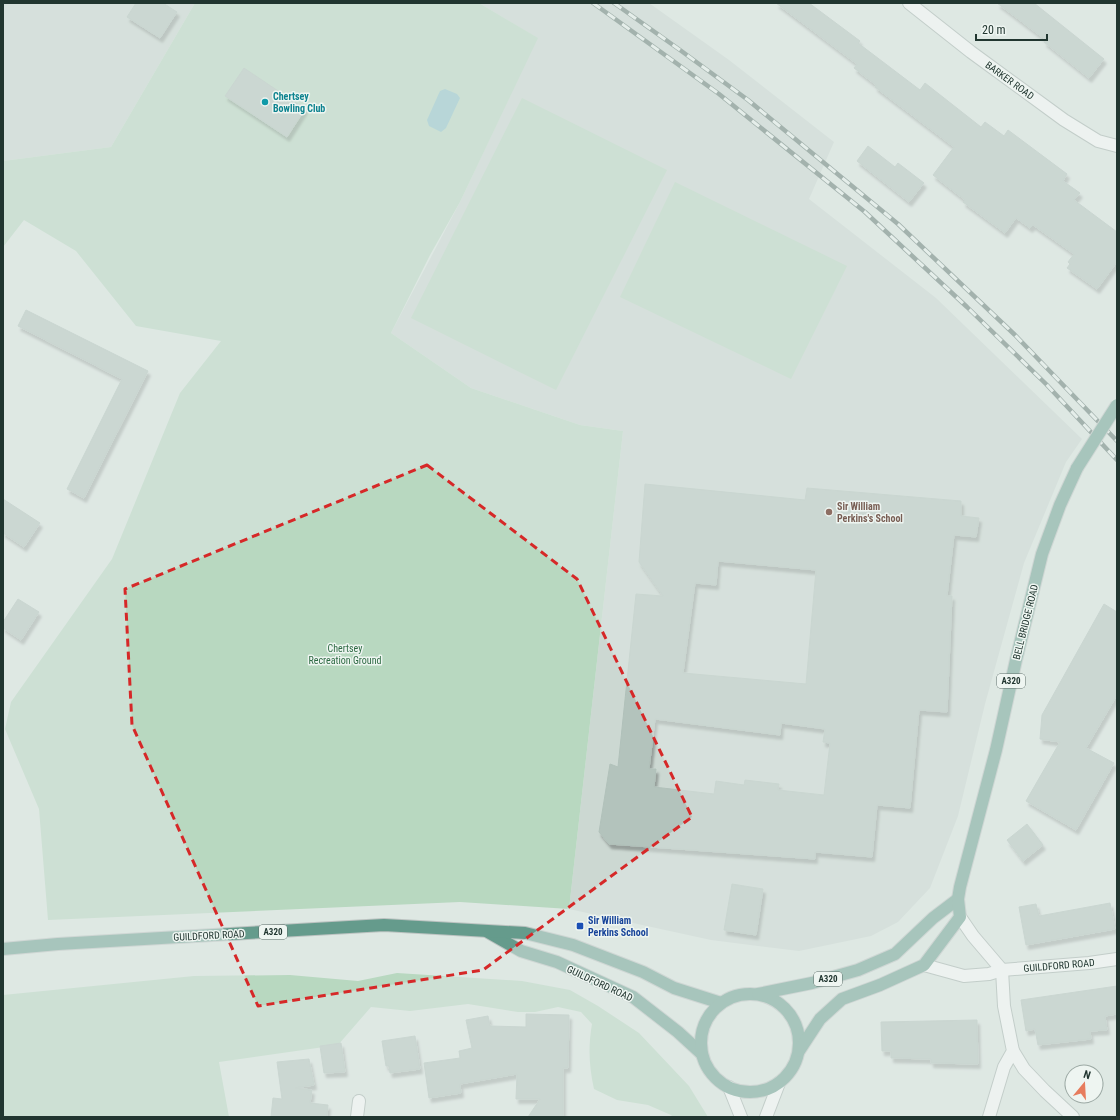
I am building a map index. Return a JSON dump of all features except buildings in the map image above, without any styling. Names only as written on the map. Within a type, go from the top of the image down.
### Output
[{"type":"main road","name":"BELL BRIDGE ROAD","points":[[960,917],[958,899],[996,750],[1042,554],[1060,505],[1077,468],[1117,405]]},
{"type":"main road","name":"A320","points":[[958,899],[933,918],[895,954],[858,970],[812,983],[758,994],[745,994],[732,997],[721,1003],[711,1013],[704,1026],[701,1040],[702,1054],[707,1068],[717,1079],[729,1088],[742,1092],[754,1092],[767,1089],[779,1083],[788,1074],[795,1063],[799,1051],[820,1019],[842,999],[880,985],[924,965],[960,917]]},
{"type":"main road","name":"GUILDFORD ROAD","points":[[3,949],[384,925],[525,933],[573,945],[643,972],[674,988],[721,1003]]},
{"type":"main road","name":"GUILDFORD ROAD","points":[[487,931],[522,951],[557,962],[633,997],[678,1032],[702,1054]]},
{"type":"main road","name":"A320","points":[[758,994],[772,999],[785,1008],[794,1021],[799,1036],[799,1051]]},
{"type":"street","name":"BARKER ROAD","points":[[909,3],[971,52],[1064,120],[1098,141],[1117,146]]},
{"type":"street","points":[[960,917],[973,936],[1002,970],[1004,1006],[1013,1051],[1024,1069],[1073,1117]]},
{"type":"street","name":"GUILDFORD ROAD","points":[[924,965],[964,976],[989,974],[1002,970],[1089,964],[1117,959]]},
{"type":"street","points":[[988,1117],[1004,1067],[1013,1051]]},
{"type":"street","points":[[766,1117],[779,1083]]},
{"type":"street","points":[[729,1088],[741,1117]]},
{"type":"street","points":[[357,1117],[359,1101]]},
{"type":"highlighted area","points":[[427,465],[577,579],[692,817],[483,970],[258,1006],[132,725],[125,589]]},
{"type":"shaded area","points":[[3,3],[195,3],[111,147],[3,161]]},
{"type":"shaded area","name":"Sir William Perkins's School","points":[[479,3],[649,3],[729,60],[834,142],[809,199],[936,298],[1082,439],[1066,462],[1024,563],[985,704],[958,816],[930,888],[898,922],[871,936],[799,951],[711,940],[569,909],[623,431],[580,425],[471,388],[391,333],[460,202],[537,38]]},
{"type":"green space","name":"Chertsey Recreation Ground","points":[[195,3],[479,3],[538,38],[460,202],[430,255],[391,333],[471,388],[580,425],[623,431],[569,909],[460,902],[48,920],[39,809],[5,729],[11,702],[112,559],[180,393],[221,341],[136,326],[76,251],[24,220],[3,247],[3,161],[111,147]]},
{"type":"green space","points":[[522,98],[667,170],[556,390],[411,318]]},
{"type":"green space","points":[[675,182],[847,266],[791,379],[620,297]]},
{"type":"green space","points":[[397,973],[522,981],[570,990],[598,1006],[639,1033],[689,1086],[708,1117],[673,1117],[648,1105],[617,1100],[594,1089],[590,1056],[592,1024],[581,1012],[558,1007],[535,1012],[518,1012],[468,1004],[410,1011],[371,1007],[338,1045],[219,1062],[229,1117],[3,1117],[3,995],[194,976],[290,975],[358,981]]},
{"type":"water","points":[[445,89],[457,94],[460,98],[446,128],[441,132],[429,126],[427,120],[440,91]]},
{"type":"railway","points":[[593,3],[719,94],[865,212],[967,307],[1046,384],[1117,460]]},
{"type":"railway","points":[[614,3],[748,100],[898,224],[1015,335],[1117,441]]},
{"type":"place","name":"Chertsey Bowling Club","points":[[265,102]]},
{"type":"place","name":"Sir William Perkins's School","points":[[829,512]]},
{"type":"place","name":"Sir William Perkins School","points":[[580,926]]}]
